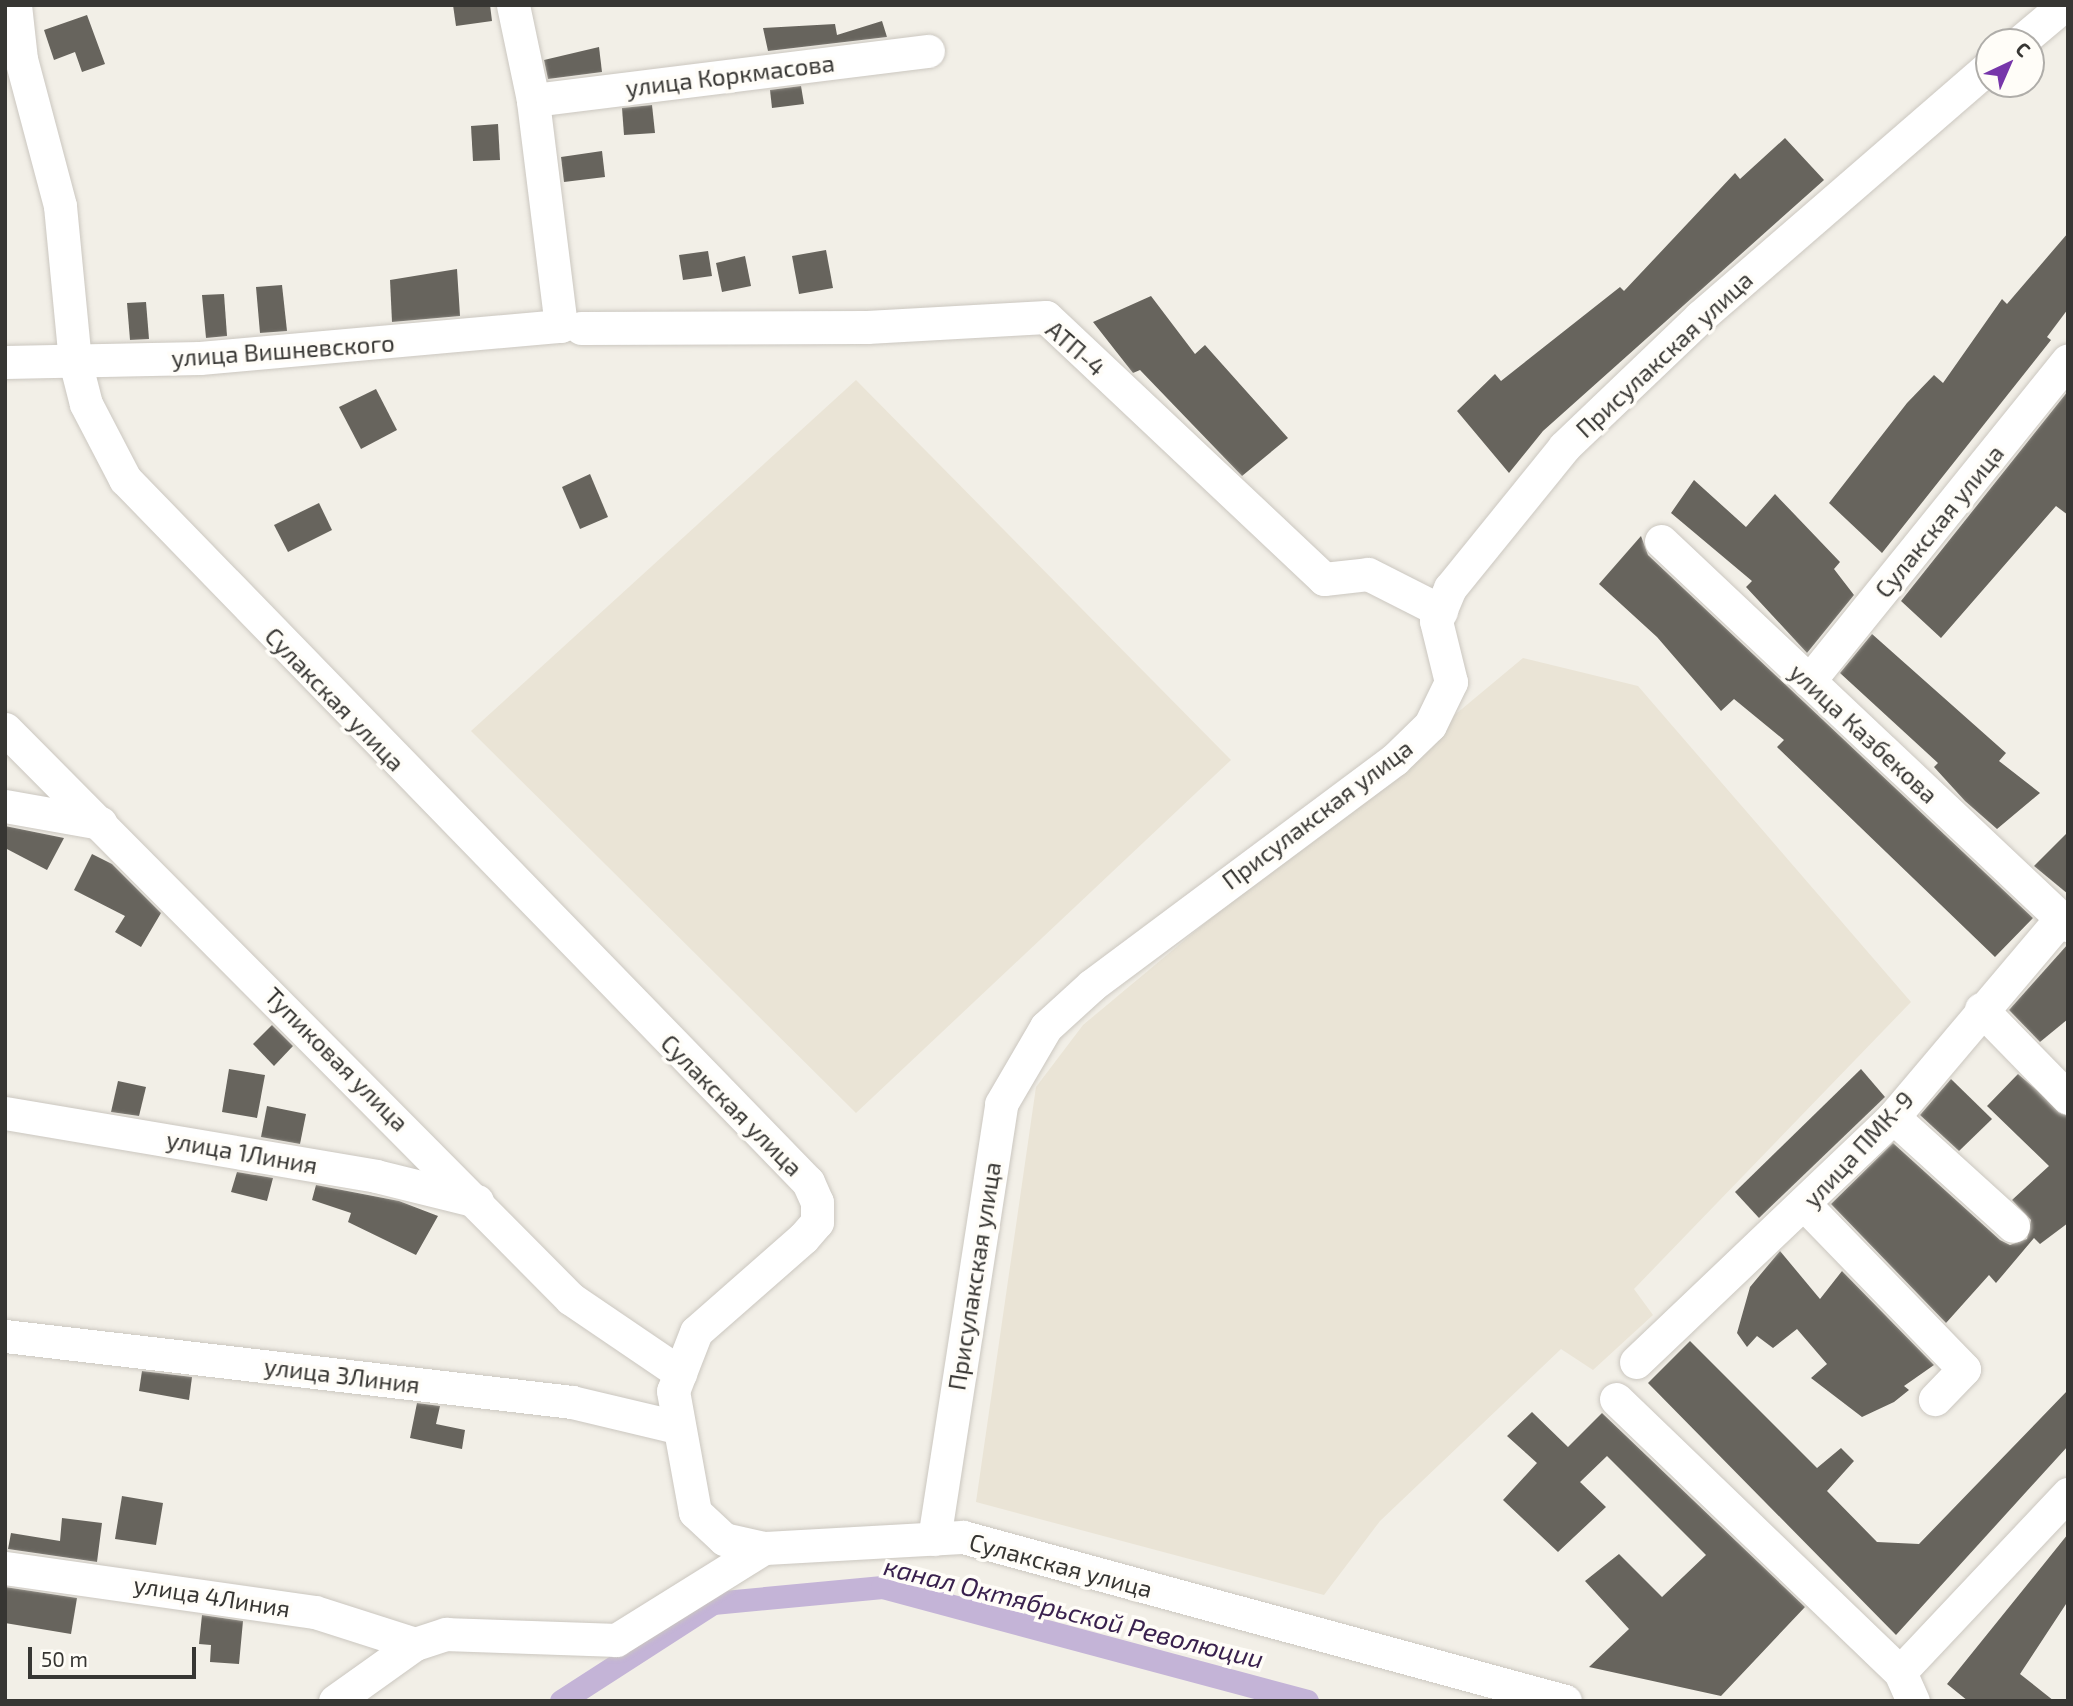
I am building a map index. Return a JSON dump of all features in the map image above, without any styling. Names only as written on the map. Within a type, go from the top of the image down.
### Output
[{"type":"street","name":"Сулакская улица","points":[[15,5],[13,61],[60,206],[75,361],[86,404],[125,479],[808,1182],[817,1222],[696,1332],[673,1391],[677,1427],[695,1512],[724,1539],[764,1548],[962,1538],[1565,1701]]},
{"type":"street","points":[[513,5],[533,100],[571,327]]},
{"type":"street","points":[[2037,28],[2064,5]]},
{"type":"street","name":"улица Коркмасова","points":[[533,100],[928,51]]},
{"type":"street","name":"Присулакская улица","points":[[934,1539],[1001,1104],[1020,1063],[1046,1027],[1092,985],[1394,760],[1430,724],[1451,682],[1436,621],[1450,588],[1564,447],[1711,308],[1975,79]]},
{"type":"street","name":"АТП-4","points":[[571,327],[867,327],[1045,317],[1324,579],[1368,574],[1441,611]]},
{"type":"street","name":"улица Вишневского","points":[[5,362],[200,358],[571,327]]},
{"type":"street","name":"Сулакская улица","points":[[1809,681],[2068,359]]},
{"type":"street","name":"улица Казбекова","points":[[1661,541],[2065,922]]},
{"type":"street","name":"Тупиковая улица","points":[[5,729],[477,1201],[570,1299],[680,1373]]},
{"type":"street","points":[[5,806],[100,823]]},
{"type":"street","name":"улица ПМК-9","points":[[1636,1362],[1806,1206],[1893,1118],[1981,1009],[2065,922]]},
{"type":"street","points":[[1981,1009],[2068,1098]]},
{"type":"street","name":"улица 1Линия","points":[[5,1113],[363,1173],[477,1201]]},
{"type":"street","points":[[1893,1118],[2013,1226]]},
{"type":"street","points":[[1806,1206],[1964,1368],[1935,1399]]},
{"type":"street","name":"улица 3Линия","points":[[5,1336],[572,1402],[677,1427]]},
{"type":"street","points":[[1616,1399],[1906,1687],[2068,1494]]},
{"type":"street","points":[[335,1701],[415,1644],[446,1634],[615,1640],[764,1548]]},
{"type":"street","name":"улица 4Линия","points":[[5,1567],[314,1612],[415,1644]]},
{"type":"shaded area","points":[[856,380],[1231,760],[856,1113],[471,731]]},
{"type":"shaded area","points":[[1523,658],[1638,686],[1911,1002],[1634,1289],[1653,1315],[1593,1370],[1561,1349],[1380,1521],[1324,1595],[976,1502],[1036,1087],[1083,1025]]},
{"type":"building","points":[[453,5],[490,5],[492,21],[456,26]]},
{"type":"building","points":[[87,15],[105,64],[82,72],[75,52],[54,60],[44,30]]},
{"type":"building","points":[[882,21],[887,37],[768,51],[763,28],[835,24],[837,35]]},
{"type":"building","points":[[599,47],[602,72],[548,79],[544,60]]},
{"type":"building","points":[[801,86],[804,104],[772,108],[770,90]]},
{"type":"building","points":[[652,105],[655,133],[624,135],[622,108]]},
{"type":"building","points":[[498,124],[500,160],[473,161],[471,126]]},
{"type":"building","points":[[1785,138],[1824,180],[1543,431],[1509,473],[1457,411],[1495,374],[1501,381],[1620,287],[1624,291],[1735,173],[1740,179]]},
{"type":"building","points":[[602,151],[605,177],[564,182],[561,157]]},
{"type":"building","points":[[2068,233],[2068,309],[2047,337],[2051,340],[1882,553],[1829,503],[1907,403],[1934,375],[1943,383],[2002,299],[2007,304]]},
{"type":"building","points":[[826,250],[833,288],[799,294],[792,256]]},
{"type":"building","points":[[708,251],[712,276],[683,280],[679,255]]},
{"type":"building","points":[[745,256],[751,286],[722,292],[716,263]]},
{"type":"building","points":[[457,269],[460,316],[392,322],[390,280]]},
{"type":"building","points":[[282,285],[287,331],[260,333],[256,287]]},
{"type":"building","points":[[224,294],[227,336],[206,338],[202,295]]},
{"type":"building","points":[[1151,296],[1195,354],[1205,345],[1288,438],[1242,476],[1140,370],[1133,373],[1093,322]]},
{"type":"building","points":[[146,302],[149,339],[130,340],[127,303]]},
{"type":"building","points":[[376,389],[397,430],[361,449],[339,407]]},
{"type":"building","points":[[2068,391],[2068,515],[2056,506],[1941,638],[1901,601]]},
{"type":"building","points":[[590,474],[608,517],[580,529],[562,487]]},
{"type":"building","points":[[1694,480],[1746,527],[1775,494],[1840,562],[1834,569],[1854,595],[1807,653],[1746,587],[1752,581],[1671,513]]},
{"type":"building","points":[[319,503],[332,530],[288,552],[274,525]]},
{"type":"building","points":[[1641,536],[1648,555],[2033,918],[1995,957],[1777,747],[1784,740],[1734,699],[1721,711],[1657,637],[1599,584]]},
{"type":"building","points":[[1872,634],[2006,753],[1999,761],[2040,793],[1997,829],[1965,801],[1934,767],[1938,763],[1840,673]]},
{"type":"building","points":[[5,826],[64,838],[47,870],[5,848]]},
{"type":"building","points":[[2068,832],[2068,894],[2034,866]]},
{"type":"building","points":[[92,854],[112,864],[161,913],[141,947],[115,932],[125,916],[74,890]]},
{"type":"building","points":[[2068,944],[2068,1019],[2040,1042],[2009,1010]]},
{"type":"building","points":[[272,1025],[293,1046],[274,1066],[253,1044]]},
{"type":"building","points":[[229,1069],[265,1075],[257,1118],[222,1112]]},
{"type":"building","points":[[1861,1069],[1885,1097],[1759,1218],[1735,1192]]},
{"type":"building","points":[[2018,1074],[2068,1117],[2068,1223],[2040,1244],[2034,1238],[1996,1283],[1989,1275],[1946,1323],[1831,1204],[1893,1143],[2000,1240],[2010,1245],[2027,1239],[2031,1220],[2012,1200],[2049,1166],[1987,1106]]},
{"type":"building","points":[[1951,1079],[1992,1119],[1959,1151],[1920,1115]]},
{"type":"building","points":[[118,1081],[146,1087],[139,1116],[111,1112]]},
{"type":"building","points":[[267,1106],[306,1114],[300,1144],[261,1137]]},
{"type":"building","points":[[237,1172],[273,1178],[267,1201],[231,1192]]},
{"type":"building","points":[[316,1185],[399,1201],[438,1216],[416,1255],[348,1222],[351,1213],[312,1200]]},
{"type":"building","points":[[1780,1251],[1820,1299],[1842,1271],[1934,1365],[1904,1386],[1909,1390],[1894,1402],[1862,1417],[1811,1378],[1827,1364],[1797,1329],[1773,1348],[1757,1336],[1747,1347],[1737,1333],[1750,1287]]},
{"type":"building","points":[[1690,1341],[1817,1468],[1841,1448],[1854,1461],[1827,1491],[1877,1542],[1919,1544],[2068,1390],[2068,1446],[1896,1635],[1648,1383]]},
{"type":"building","points":[[142,1371],[192,1377],[189,1400],[139,1391]]},
{"type":"building","points":[[417,1403],[440,1406],[436,1424],[465,1430],[462,1449],[410,1438]]},
{"type":"building","points":[[1532,1412],[1568,1447],[1602,1413],[1805,1607],[1721,1696],[1589,1667],[1629,1629],[1585,1581],[1619,1554],[1662,1597],[1706,1555],[1607,1456],[1580,1482],[1606,1507],[1558,1552],[1503,1500],[1537,1463],[1507,1436]]},
{"type":"building","points":[[122,1496],[163,1503],[156,1545],[115,1539]]},
{"type":"building","points":[[62,1518],[102,1523],[97,1562],[8,1549],[11,1533],[60,1541]]},
{"type":"building","points":[[2068,1534],[2068,1601],[2020,1674],[2054,1701],[1968,1701],[1947,1684]]},
{"type":"building","points":[[5,1587],[77,1598],[71,1634],[5,1623]]},
{"type":"building","points":[[202,1615],[243,1621],[239,1664],[210,1662],[211,1645],[199,1644]]},
{"type":"waterway","name":"канал Октябрьской Революции","points":[[561,1701],[713,1603],[882,1587],[1307,1701]]}]
